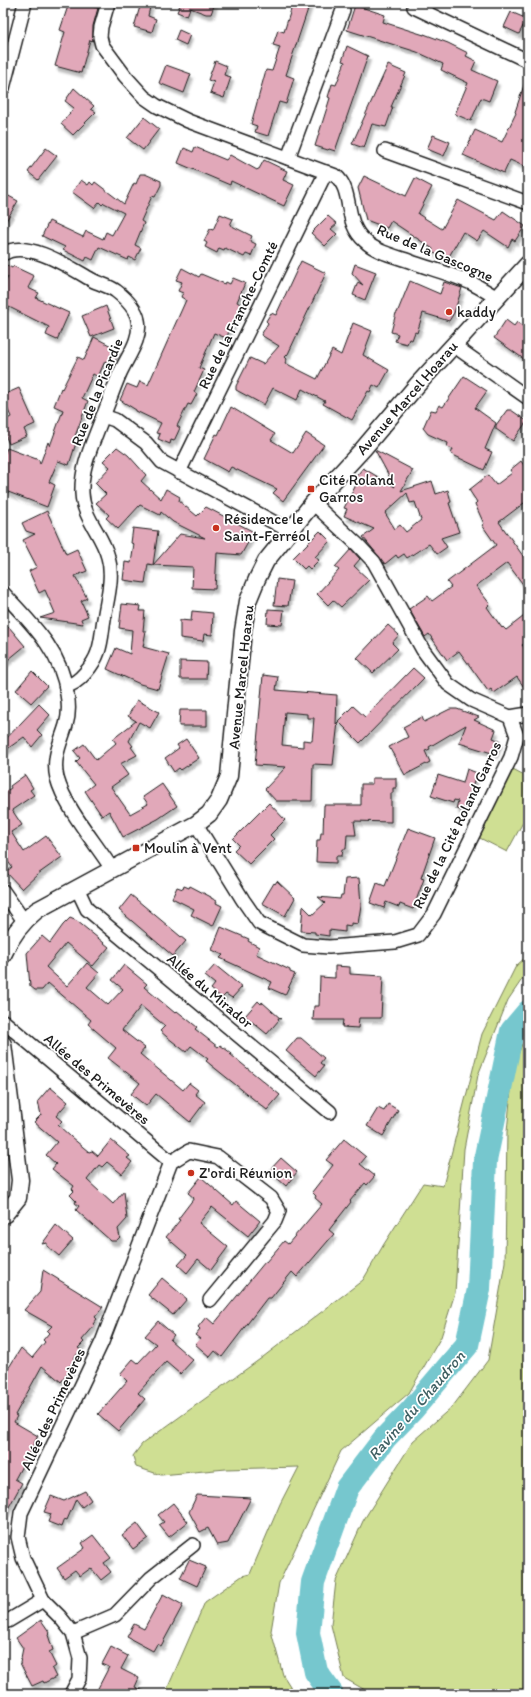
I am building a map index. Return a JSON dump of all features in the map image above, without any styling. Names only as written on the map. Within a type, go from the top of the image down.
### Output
[{"type":"main road","name":"Avenue Marcel Hoarau","points":[[3,955],[16,930],[24,921],[47,904],[196,824],[209,814],[219,800],[229,776],[243,631],[248,601],[266,561],[313,503],[453,345],[528,264]]},
{"type":"main road","points":[[3,1044],[5,1077],[20,1180],[18,1198],[4,1215]]},
{"type":"street","points":[[3,88],[7,58],[25,3]]},
{"type":"street","name":"Rue de la Gascogne","points":[[108,3],[100,28],[102,45],[125,76],[144,97],[157,106],[188,121],[336,176],[341,180],[346,192],[351,220],[360,237],[366,243],[384,252],[472,283],[496,298]]},
{"type":"street","points":[[414,7],[528,61]]},
{"type":"street","points":[[288,158],[343,10]]},
{"type":"street","points":[[385,151],[528,203]]},
{"type":"street","name":"Rue de la Franche-Comté","points":[[179,472],[326,172]]},
{"type":"street","name":"Rue de la Picardie","points":[[3,254],[17,249],[28,250],[52,259],[116,291],[130,304],[138,318],[139,326],[132,351],[110,395],[85,462],[83,474],[83,504],[87,517],[108,556],[111,572],[102,637],[98,652],[93,662],[82,676],[72,685],[66,686]]},
{"type":"street","points":[[453,345],[528,398]]},
{"type":"street","points":[[103,416],[115,420],[140,438],[162,462],[290,531]]},
{"type":"street","points":[[313,503],[374,562],[423,650],[448,684],[471,700],[510,717],[528,714]]},
{"type":"street","points":[[3,593],[27,618],[50,647],[59,664],[66,686],[68,702],[67,723],[58,747],[56,762],[57,777],[66,800],[112,869]]},
{"type":"street","name":"Rue de la Cité Roland Garros","points":[[196,824],[259,923],[280,935],[303,945],[329,947],[395,942],[418,935],[434,914],[511,757],[517,736],[510,717]]},
{"type":"street","name":"Allée du Mirador","points":[[77,888],[87,909],[330,1112]]},
{"type":"street","points":[[3,891],[24,921]]},
{"type":"street","name":"Allée des Primevères","points":[[3,1021],[171,1162],[102,1342],[22,1513],[18,1538],[23,1558],[43,1600],[73,1633]]},
{"type":"street","points":[[171,1162],[189,1152],[218,1157],[271,1198],[279,1211],[275,1221],[210,1300]]},
{"type":"street","points":[[71,1694],[79,1679],[80,1658],[73,1633],[115,1615],[151,1578],[192,1545]]},
{"type":"street","points":[[3,1622],[8,1621],[43,1600]]},
{"type":"green space","points":[[511,768],[528,777],[528,813],[507,852],[474,835]]},
{"type":"green space","points":[[528,955],[528,973],[525,975],[508,1000],[478,1075],[464,1149],[455,1293],[441,1337],[409,1393],[341,1451],[279,1583],[271,1631],[283,1675],[295,1694],[165,1694],[205,1602],[242,1576],[250,1574],[280,1504],[299,1467],[226,1469],[161,1475],[136,1467],[133,1456],[142,1444],[263,1357],[363,1280],[423,1183],[443,1186],[482,1034],[516,966]]},
{"type":"green space","points":[[528,1038],[528,1694],[372,1694],[344,1678],[331,1625],[336,1581],[363,1521],[413,1441],[453,1406],[488,1360],[505,1262],[507,1132],[513,1069],[522,1044]]},
{"type":"building","points":[[69,3],[87,3],[87,5],[98,8],[93,26],[93,41],[90,40],[81,73],[55,66],[65,32],[60,30]]},
{"type":"building","points":[[141,3],[151,3],[148,16],[156,19],[152,32],[134,27]]},
{"type":"building","points":[[179,3],[215,3],[211,14],[206,14],[190,8],[187,16],[177,12],[180,5]]},
{"type":"building","points":[[293,3],[310,3],[286,75],[294,78],[286,104],[279,102],[268,136],[255,132],[257,126],[251,124],[266,70],[272,71],[280,47],[273,45],[278,30],[284,32]]},
{"type":"building","points":[[355,5],[385,15],[383,22],[424,34],[448,43],[468,53],[466,56],[476,61],[472,70],[497,81],[489,101],[481,98],[471,121],[455,114],[468,83],[441,70],[443,64],[417,52],[347,30]]},
{"type":"building","points":[[511,12],[525,18],[523,21],[525,22],[519,34],[504,27]]},
{"type":"building","points":[[179,30],[190,35],[186,45],[175,40]]},
{"type":"building","points":[[347,46],[368,56],[335,151],[328,150],[315,146],[330,98],[328,97],[332,84],[336,85],[345,62],[342,61]]},
{"type":"building","points":[[215,61],[227,66],[224,75],[231,77],[224,98],[210,93],[214,82],[208,80]]},
{"type":"building","points":[[166,65],[191,74],[184,93],[159,83]]},
{"type":"building","points":[[388,65],[406,73],[391,107],[393,107],[386,127],[372,124],[364,148],[352,144]]},
{"type":"building","points":[[526,79],[528,79],[528,168],[510,160],[504,173],[463,155],[475,130],[502,142],[516,113],[515,112]]},
{"type":"building","points":[[74,88],[94,106],[91,109],[96,112],[73,135],[61,124],[74,108],[65,101]]},
{"type":"building","points":[[144,117],[159,129],[143,150],[127,138]]},
{"type":"building","points":[[433,135],[450,142],[444,156],[427,149]]},
{"type":"building","points":[[195,147],[226,160],[230,155],[257,170],[264,160],[287,171],[283,180],[294,185],[284,206],[231,181],[230,185],[178,163],[184,148],[193,152]]},
{"type":"building","points":[[46,148],[57,156],[38,180],[28,172]]},
{"type":"building","points":[[140,174],[145,174],[161,181],[161,185],[155,197],[152,196],[141,221],[144,223],[135,245],[141,248],[135,260],[129,257],[128,260],[99,247],[93,260],[87,257],[85,261],[63,250],[65,247],[42,236],[49,221],[83,237],[86,231],[103,239],[106,232],[112,235],[124,213],[104,203],[102,205],[99,202],[94,208],[72,192],[81,180],[88,185],[90,182],[93,185],[95,182],[124,204]]},
{"type":"building","points":[[364,176],[406,196],[415,178],[432,187],[418,214],[442,229],[458,200],[496,220],[503,211],[525,226],[515,241],[512,239],[508,247],[484,231],[477,241],[463,232],[447,260],[432,252],[433,249],[391,221],[387,228],[366,220],[358,188]]},
{"type":"building","points":[[3,193],[18,201],[3,226]]},
{"type":"building","points":[[220,214],[233,219],[230,225],[252,236],[250,241],[256,244],[251,256],[246,254],[244,257],[225,248],[224,250],[219,248],[217,253],[205,247],[207,243],[204,241],[210,229],[213,230]]},
{"type":"building","points":[[328,216],[337,224],[331,229],[337,234],[325,246],[311,233]]},
{"type":"building","points":[[301,261],[326,273],[288,354],[285,357],[287,359],[285,363],[317,379],[332,350],[341,355],[353,323],[372,331],[363,355],[389,370],[379,388],[373,385],[370,392],[368,391],[352,420],[323,404],[325,401],[302,389],[297,400],[273,388],[264,405],[236,390],[236,386],[250,358],[263,364],[279,346],[261,335],[268,323],[266,321],[271,313],[276,315]]},
{"type":"building","points":[[3,263],[34,276],[28,288],[39,293],[36,298],[69,313],[57,340],[46,335],[49,327],[3,304],[3,287],[8,277],[3,274]]},
{"type":"building","points":[[355,264],[376,272],[365,300],[353,295],[358,282],[363,285],[352,273]]},
{"type":"building","points":[[182,268],[199,277],[201,274],[225,284],[226,282],[230,284],[233,278],[245,283],[237,302],[242,305],[226,338],[214,333],[199,368],[204,370],[194,392],[197,394],[191,405],[188,404],[177,426],[180,428],[174,441],[171,440],[170,444],[158,439],[160,434],[156,433],[161,423],[136,411],[120,400],[127,384],[137,388],[140,381],[148,385],[186,300],[181,297],[183,293],[178,291],[182,282],[176,280]]},
{"type":"building","points":[[410,281],[440,294],[444,282],[462,288],[454,313],[449,321],[423,313],[417,333],[415,332],[412,340],[409,339],[407,344],[395,341],[398,334],[391,332],[396,313]]},
{"type":"building","points":[[106,306],[114,328],[91,337],[82,316]]},
{"type":"building","points":[[506,320],[514,326],[517,322],[528,330],[528,362],[494,338]]},
{"type":"building","points":[[94,337],[119,350],[113,365],[105,361],[98,377],[93,374],[82,398],[88,401],[74,439],[77,440],[69,465],[58,461],[49,482],[55,485],[47,507],[3,490],[3,458],[7,448],[39,460],[40,464],[48,442],[50,446],[63,410],[54,406],[61,388],[62,389],[78,357],[84,360]]},
{"type":"building","points":[[464,376],[487,391],[475,408],[496,423],[485,449],[492,452],[484,470],[451,454],[453,449],[447,447],[448,443],[428,434],[423,428],[431,410],[436,411],[439,405],[443,407]]},
{"type":"building","points":[[19,388],[35,424],[24,429],[27,436],[9,444],[3,430],[8,428],[5,420],[11,417],[3,395]]},
{"type":"building","points":[[231,407],[275,434],[271,440],[293,453],[306,433],[324,445],[283,501],[273,493],[277,489],[231,467],[228,472],[204,459],[216,434],[218,435]]},
{"type":"building","points":[[507,410],[511,410],[527,421],[513,441],[496,429],[496,425]]},
{"type":"building","points":[[117,447],[128,455],[146,475],[141,481],[161,499],[166,489],[180,497],[179,501],[197,516],[206,507],[254,532],[241,555],[217,553],[215,589],[192,588],[193,567],[153,565],[180,534],[205,538],[173,522],[161,512],[160,515],[140,505],[118,529],[106,518],[109,515],[96,503],[106,494],[95,483],[110,467],[103,461]]},
{"type":"building","points":[[375,450],[413,470],[401,491],[432,481],[436,494],[448,490],[451,502],[449,503],[459,532],[441,538],[447,547],[437,554],[429,544],[407,558],[404,554],[398,558],[396,555],[385,564],[363,537],[374,529],[344,516],[347,509],[344,508],[358,481],[354,479],[363,468],[395,487]],"holes":[[[407,493],[410,503],[415,502],[421,520],[406,532],[400,525],[395,529],[385,513]]]},
{"type":"building","points":[[521,461],[528,471],[528,500],[499,522],[528,563],[528,591],[507,563],[476,586],[490,604],[487,607],[502,628],[503,627],[506,630],[528,613],[528,641],[522,645],[528,652],[528,693],[517,677],[494,693],[491,689],[488,691],[459,651],[447,660],[429,634],[425,637],[409,609],[428,596],[432,601],[451,587],[447,582],[496,545],[482,525],[484,524],[475,504],[477,502],[469,490],[488,475],[496,485],[512,473],[510,470]]},
{"type":"building","points":[[47,511],[66,554],[77,549],[87,571],[75,576],[87,598],[81,601],[88,616],[81,619],[83,624],[40,618],[55,613],[45,590],[39,593],[29,571],[37,567],[23,540],[35,534],[26,531],[22,523]]},
{"type":"building","points":[[133,528],[158,531],[153,565],[148,564],[145,583],[123,580],[125,562],[131,563],[134,544],[131,543]]},
{"type":"building","points":[[320,531],[330,541],[315,557],[319,560],[310,569],[307,566],[304,569],[293,558]]},
{"type":"building","points":[[351,549],[360,559],[354,566],[369,580],[341,607],[333,600],[328,605],[317,594],[339,570],[335,567]]},
{"type":"building","points":[[277,579],[292,581],[288,606],[274,605]]},
{"type":"building","points":[[122,604],[141,606],[140,611],[145,611],[143,631],[146,631],[143,647],[169,654],[158,689],[140,684],[107,669],[116,648],[130,654],[132,630],[119,628]]},
{"type":"building","points":[[268,609],[284,610],[282,625],[267,624]]},
{"type":"building","points":[[192,611],[213,613],[212,635],[204,634],[203,641],[180,638],[180,620],[191,621]]},
{"type":"building","points":[[388,625],[399,635],[392,643],[398,649],[373,673],[357,658]]},
{"type":"building","points":[[9,627],[25,646],[3,664],[3,633]]},
{"type":"building","points":[[180,661],[207,662],[206,679],[180,679]]},
{"type":"building","points":[[413,668],[424,678],[360,743],[338,721],[353,706],[365,717]]},
{"type":"building","points":[[32,671],[47,686],[31,703],[16,690]]},
{"type":"building","points":[[263,675],[278,677],[276,690],[337,695],[336,724],[338,722],[333,765],[313,764],[312,801],[276,801],[265,789],[286,767],[255,765]],"holes":[[[285,712],[307,714],[307,718],[314,718],[312,741],[303,740],[303,747],[282,745]]]},
{"type":"building","points":[[137,700],[159,712],[150,728],[139,722],[129,741],[133,746],[131,747],[137,755],[120,764],[128,775],[111,787],[130,814],[148,804],[143,797],[162,784],[177,806],[158,819],[123,837],[109,811],[102,816],[85,791],[94,784],[76,762],[80,758],[74,751],[84,744],[96,760],[116,743],[113,739],[136,721],[128,716]]},
{"type":"building","points":[[39,704],[50,715],[37,730],[42,735],[32,747],[24,737],[3,752],[3,742]]},
{"type":"building","points":[[450,709],[457,709],[479,717],[474,720],[496,730],[493,738],[500,741],[495,754],[459,743],[466,725],[429,747],[430,749],[425,751],[430,762],[405,775],[389,747],[408,737],[403,727],[422,717],[424,722]]},
{"type":"building","points":[[180,710],[207,710],[207,726],[179,726]]},
{"type":"building","points":[[186,739],[199,758],[181,770],[179,768],[174,772],[165,758],[179,748],[177,745]]},
{"type":"building","points":[[467,769],[477,773],[464,811],[456,809],[458,801],[454,800],[453,803],[431,796],[438,775],[463,783]]},
{"type":"building","points":[[25,775],[33,788],[30,790],[34,795],[12,810],[22,825],[11,832],[24,852],[46,836],[62,857],[38,874],[22,889],[6,872],[12,867],[3,855],[3,793]]},
{"type":"building","points":[[372,778],[396,778],[396,788],[393,788],[393,793],[391,793],[391,822],[354,821],[356,835],[347,835],[346,849],[343,849],[342,856],[336,856],[336,863],[316,862],[317,840],[320,840],[321,833],[323,833],[324,805],[361,805],[361,784],[372,784]]},
{"type":"building","points":[[269,803],[285,820],[270,835],[274,839],[249,864],[234,850],[239,845],[233,839]]},
{"type":"building","points":[[408,828],[435,838],[421,878],[424,879],[413,909],[400,904],[399,907],[386,902],[384,908],[370,903],[377,883],[385,886]]},
{"type":"building","points":[[359,878],[361,905],[358,924],[351,923],[351,926],[345,925],[345,932],[329,930],[329,936],[315,934],[315,932],[301,931],[303,906],[312,915],[325,903],[318,897],[340,899],[341,895],[343,895],[345,879]]},
{"type":"building","points":[[277,881],[295,898],[285,916],[262,903],[274,883],[275,884]]},
{"type":"building","points":[[184,886],[189,888],[190,886],[211,897],[217,901],[216,903],[222,906],[213,926],[191,915],[194,909],[172,898],[177,887],[183,889]]},
{"type":"building","points":[[131,895],[186,941],[173,956],[119,910]]},
{"type":"building","points":[[70,918],[77,921],[109,947],[93,966],[66,943],[46,967],[67,986],[87,963],[99,973],[87,987],[108,1005],[123,989],[112,980],[124,965],[147,984],[144,987],[175,1013],[177,1011],[197,1027],[195,1029],[218,1047],[220,1045],[231,1053],[230,1054],[280,1095],[267,1110],[206,1061],[208,1059],[191,1046],[186,1052],[167,1037],[160,1031],[165,1026],[141,1006],[122,1030],[145,1048],[140,1054],[183,1090],[189,1083],[198,1090],[195,1094],[205,1102],[190,1122],[156,1094],[146,1106],[131,1094],[140,1083],[108,1058],[116,1048],[88,1024],[91,1020],[48,983],[42,990],[35,990],[30,986],[27,953],[42,936],[50,943]]},
{"type":"building","points":[[221,927],[249,939],[248,941],[259,947],[256,954],[290,970],[290,972],[295,974],[285,995],[269,988],[272,982],[220,958],[223,955],[212,950]]},
{"type":"building","points":[[215,965],[242,987],[232,998],[226,994],[222,998],[211,989],[215,984],[205,976]]},
{"type":"building","points":[[335,966],[350,967],[350,974],[383,976],[381,1018],[359,1018],[358,1028],[342,1027],[343,1020],[313,1020],[314,1006],[319,1006],[320,977],[335,978]]},
{"type":"building","points":[[258,1001],[261,1004],[262,1002],[281,1019],[278,1018],[279,1020],[267,1034],[245,1016]]},
{"type":"building","points":[[297,1038],[301,1038],[324,1058],[320,1063],[324,1066],[316,1076],[286,1051]]},
{"type":"building","points":[[50,1087],[68,1102],[56,1116],[62,1121],[58,1125],[71,1137],[89,1152],[92,1151],[98,1156],[111,1140],[130,1156],[127,1158],[132,1162],[122,1174],[107,1162],[102,1167],[99,1165],[87,1180],[113,1204],[124,1191],[127,1219],[118,1229],[120,1237],[116,1241],[111,1241],[76,1210],[79,1206],[70,1195],[74,1191],[72,1189],[74,1186],[52,1169],[56,1164],[46,1155],[57,1142],[34,1122],[41,1115],[38,1101]]},
{"type":"building","points":[[388,1104],[398,1110],[383,1136],[367,1126],[378,1108],[384,1111]]},
{"type":"building","points":[[344,1139],[366,1157],[360,1164],[375,1176],[367,1185],[365,1183],[350,1201],[351,1202],[329,1230],[334,1234],[297,1277],[292,1272],[271,1298],[267,1298],[222,1357],[215,1351],[210,1357],[195,1344],[200,1339],[195,1335],[200,1329],[198,1327],[206,1317],[214,1324],[265,1262],[284,1241],[288,1244],[322,1204],[315,1198],[316,1196],[312,1192],[333,1165],[326,1160]]},
{"type":"building","points":[[281,1158],[297,1172],[286,1186],[269,1171]]},
{"type":"building","points":[[201,1177],[233,1205],[236,1201],[260,1221],[248,1236],[212,1207],[199,1223],[228,1247],[211,1270],[198,1259],[187,1273],[178,1265],[187,1255],[166,1237],[180,1220],[178,1219],[194,1198],[188,1193]]},
{"type":"building","points":[[56,1225],[73,1240],[59,1256],[47,1246],[47,1243],[42,1244]]},
{"type":"building","points":[[43,1270],[103,1307],[95,1317],[97,1319],[93,1324],[95,1325],[82,1340],[84,1342],[78,1348],[81,1350],[74,1358],[75,1360],[70,1366],[72,1368],[61,1382],[42,1366],[15,1415],[17,1416],[14,1422],[38,1436],[15,1479],[22,1483],[3,1518],[3,1377],[21,1348],[32,1358],[45,1342],[43,1340],[49,1333],[47,1331],[52,1326],[24,1310],[40,1292]]},
{"type":"building","points":[[162,1278],[187,1299],[173,1315],[148,1295]]},
{"type":"building","points":[[158,1321],[174,1335],[170,1340],[193,1360],[180,1374],[166,1362],[138,1393],[145,1399],[118,1431],[98,1414],[127,1381],[120,1374],[133,1359],[138,1363],[156,1344],[145,1336]]},
{"type":"building","points":[[85,1491],[91,1500],[82,1507],[76,1499],[67,1520],[64,1519],[61,1527],[48,1522],[51,1514],[44,1512],[51,1496],[64,1501]]},
{"type":"building","points":[[197,1495],[251,1498],[228,1543],[217,1545],[208,1528],[200,1532],[189,1512]]},
{"type":"building","points":[[173,1503],[188,1522],[169,1537],[159,1525],[164,1522],[158,1515]]},
{"type":"building","points":[[137,1523],[148,1538],[133,1549],[122,1535]]},
{"type":"building","points":[[93,1535],[111,1558],[104,1563],[111,1572],[101,1580],[91,1568],[80,1576],[75,1570],[64,1578],[57,1568],[85,1548],[82,1543]]},
{"type":"building","points":[[189,1560],[206,1567],[197,1586],[180,1578]]},
{"type":"building","points":[[163,1594],[183,1605],[161,1646],[157,1644],[153,1651],[127,1637],[134,1624],[144,1629]]},
{"type":"building","points":[[41,1620],[50,1633],[48,1635],[53,1650],[49,1652],[56,1666],[52,1669],[56,1677],[44,1683],[43,1681],[32,1686],[20,1663],[23,1648],[16,1638]]},
{"type":"building","points":[[111,1647],[128,1656],[121,1669],[139,1678],[135,1687],[150,1694],[95,1694],[109,1667],[102,1664]]},
{"type":"waterway","name":"Ravine du Chaudron","points":[[332,1694],[316,1672],[308,1633],[313,1582],[347,1488],[385,1438],[412,1410],[467,1345],[479,1289],[485,1161],[512,1031],[528,1012]]},
{"type":"place","name":"kaddy","points":[[449,312]]},
{"type":"place","name":"Cité Roland Garros","points":[[311,489]]},
{"type":"place","name":"Résidence le Saint-Ferréol","points":[[216,528]]},
{"type":"place","name":"Moulin à Vent","points":[[136,848]]},
{"type":"place","name":"Z'ordi Réunion","points":[[191,1173]]}]
